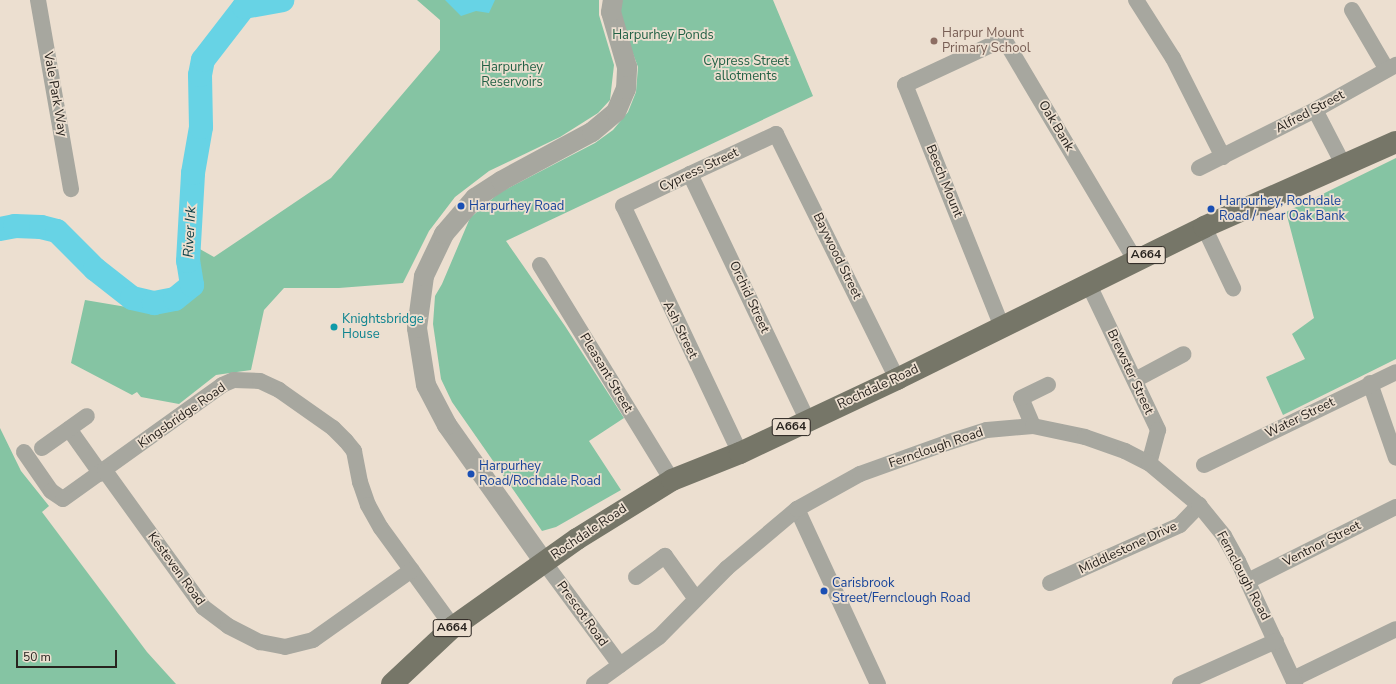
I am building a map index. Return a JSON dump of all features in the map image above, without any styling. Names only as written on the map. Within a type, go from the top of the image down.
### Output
[{"type":"main road","name":"Rochdale Road","points":[[392,684],[453,627],[544,562],[641,497],[672,480],[740,453],[807,419],[897,379],[1088,283],[1204,227],[1343,164],[1396,142]]},
{"type":"street","name":"Vale Park Way","points":[[38,0],[71,189]]},
{"type":"street","points":[[544,562],[447,425],[426,385],[417,328],[424,276],[444,234],[476,198],[501,180],[592,132],[616,112],[626,89],[627,67],[611,12],[613,0]]},
{"type":"street","points":[[1136,0],[1173,58],[1223,157]]},
{"type":"street","points":[[1352,10],[1392,68]]},
{"type":"street","name":"Oak Bank","points":[[954,61],[1004,39],[1135,260]]},
{"type":"street","name":"Beech Mount","points":[[954,61],[905,85],[1002,327]]},
{"type":"street","name":"Alfred Street","points":[[1199,168],[1315,110],[1392,68]]},
{"type":"street","points":[[1315,110],[1343,164]]},
{"type":"street","name":"Baywood Street","points":[[776,134],[897,379]]},
{"type":"street","name":"Cypress Street","points":[[623,206],[776,134]]},
{"type":"street","name":"Orchid Street","points":[[690,174],[807,419]]},
{"type":"street","name":"Ash Street","points":[[623,206],[740,453]]},
{"type":"street","points":[[1204,227],[1233,288]]},
{"type":"street","name":"Pleasant Street","points":[[540,266],[672,480]]},
{"type":"street","name":"Brewster Street","points":[[1088,283],[1158,430],[1150,463]]},
{"type":"street","points":[[1135,380],[1184,354]]},
{"type":"street","name":"Water Street","points":[[1204,465],[1370,383],[1396,372]]},
{"type":"street","name":"Kingsbridge Road","points":[[24,452],[51,491],[60,499],[103,473],[222,385],[234,380],[260,382],[279,390],[333,428],[354,451],[360,482],[368,505],[381,528],[453,627]]},
{"type":"street","points":[[1370,383],[1396,458]]},
{"type":"street","points":[[1033,426],[1021,398],[1048,385]]},
{"type":"street","points":[[42,448],[87,416]]},
{"type":"street","name":"Fernclough Road","points":[[594,684],[659,637],[696,599],[797,509],[860,474],[946,443],[987,430],[1033,426],[1102,442],[1150,463],[1199,505],[1224,536],[1248,581],[1294,681]]},
{"type":"street","name":"Kesteven Road","points":[[69,429],[203,607],[228,626],[260,642],[285,647],[313,640],[412,570]]},
{"type":"street","name":"Middlestone Drive","points":[[1050,584],[1180,525],[1199,505]]},
{"type":"street","name":"Ventnor Street","points":[[1248,581],[1396,507]]},
{"type":"street","points":[[797,509],[878,684]]},
{"type":"street","points":[[636,577],[665,556],[696,599]]},
{"type":"street","name":"Prescot Road","points":[[544,562],[620,665]]},
{"type":"street","points":[[1294,681],[1396,630]]},
{"type":"street","points":[[1180,684],[1276,641]]},
{"type":"green space","name":"Harpurhey Reservoirs","points":[[417,0],[599,0],[599,15],[614,65],[610,100],[598,113],[560,137],[489,171],[455,197],[429,231],[403,283],[339,288],[284,288],[264,310],[251,370],[216,375],[179,404],[141,397],[137,392],[132,395],[71,363],[85,300],[162,313],[194,265],[198,248],[214,257],[331,178],[440,50],[440,20]]},
{"type":"green space","points":[[620,0],[773,0],[813,96],[506,241],[565,326],[624,418],[589,441],[621,490],[556,527],[542,531],[452,402],[441,379],[433,324],[435,296],[442,284],[470,218],[499,193],[595,143],[613,130],[628,112],[636,92],[638,67],[624,30],[618,3]]},
{"type":"green space","points":[[1396,158],[1396,359],[1283,415],[1266,377],[1305,359],[1292,334],[1314,318],[1286,212]]},
{"type":"green space","points":[[0,428],[21,471],[49,506],[42,512],[147,652],[176,684],[0,684]]},
{"type":"water","points":[[445,0],[495,0],[489,13],[476,11],[461,16]]},
{"type":"waterway","name":"River Irk","points":[[0,229],[15,226],[41,227],[57,231],[95,269],[132,298],[154,303],[175,299],[192,285],[188,261],[193,173],[201,127],[200,75],[203,60],[244,7],[282,0]]},
{"type":"place","name":"Harpur Mount Primary School","points":[[934,41]]},
{"type":"place","name":"Harpurhey Road","points":[[461,206]]},
{"type":"place","name":"Harpurhey, Rochdale Road / near Oak Bank","points":[[1211,209]]},
{"type":"place","name":"Knightsbridge House","points":[[334,327]]},
{"type":"place","name":"Harpurhey Road/Rochdale Road","points":[[471,474]]},
{"type":"place","name":"Carisbrook Street/Fernclough Road","points":[[824,591]]},
{"type":"park label","name":"Harpurhey Ponds","points":[[663,35]]},
{"type":"park label","name":"Cypress Street allotments","points":[[746,70]]}]
